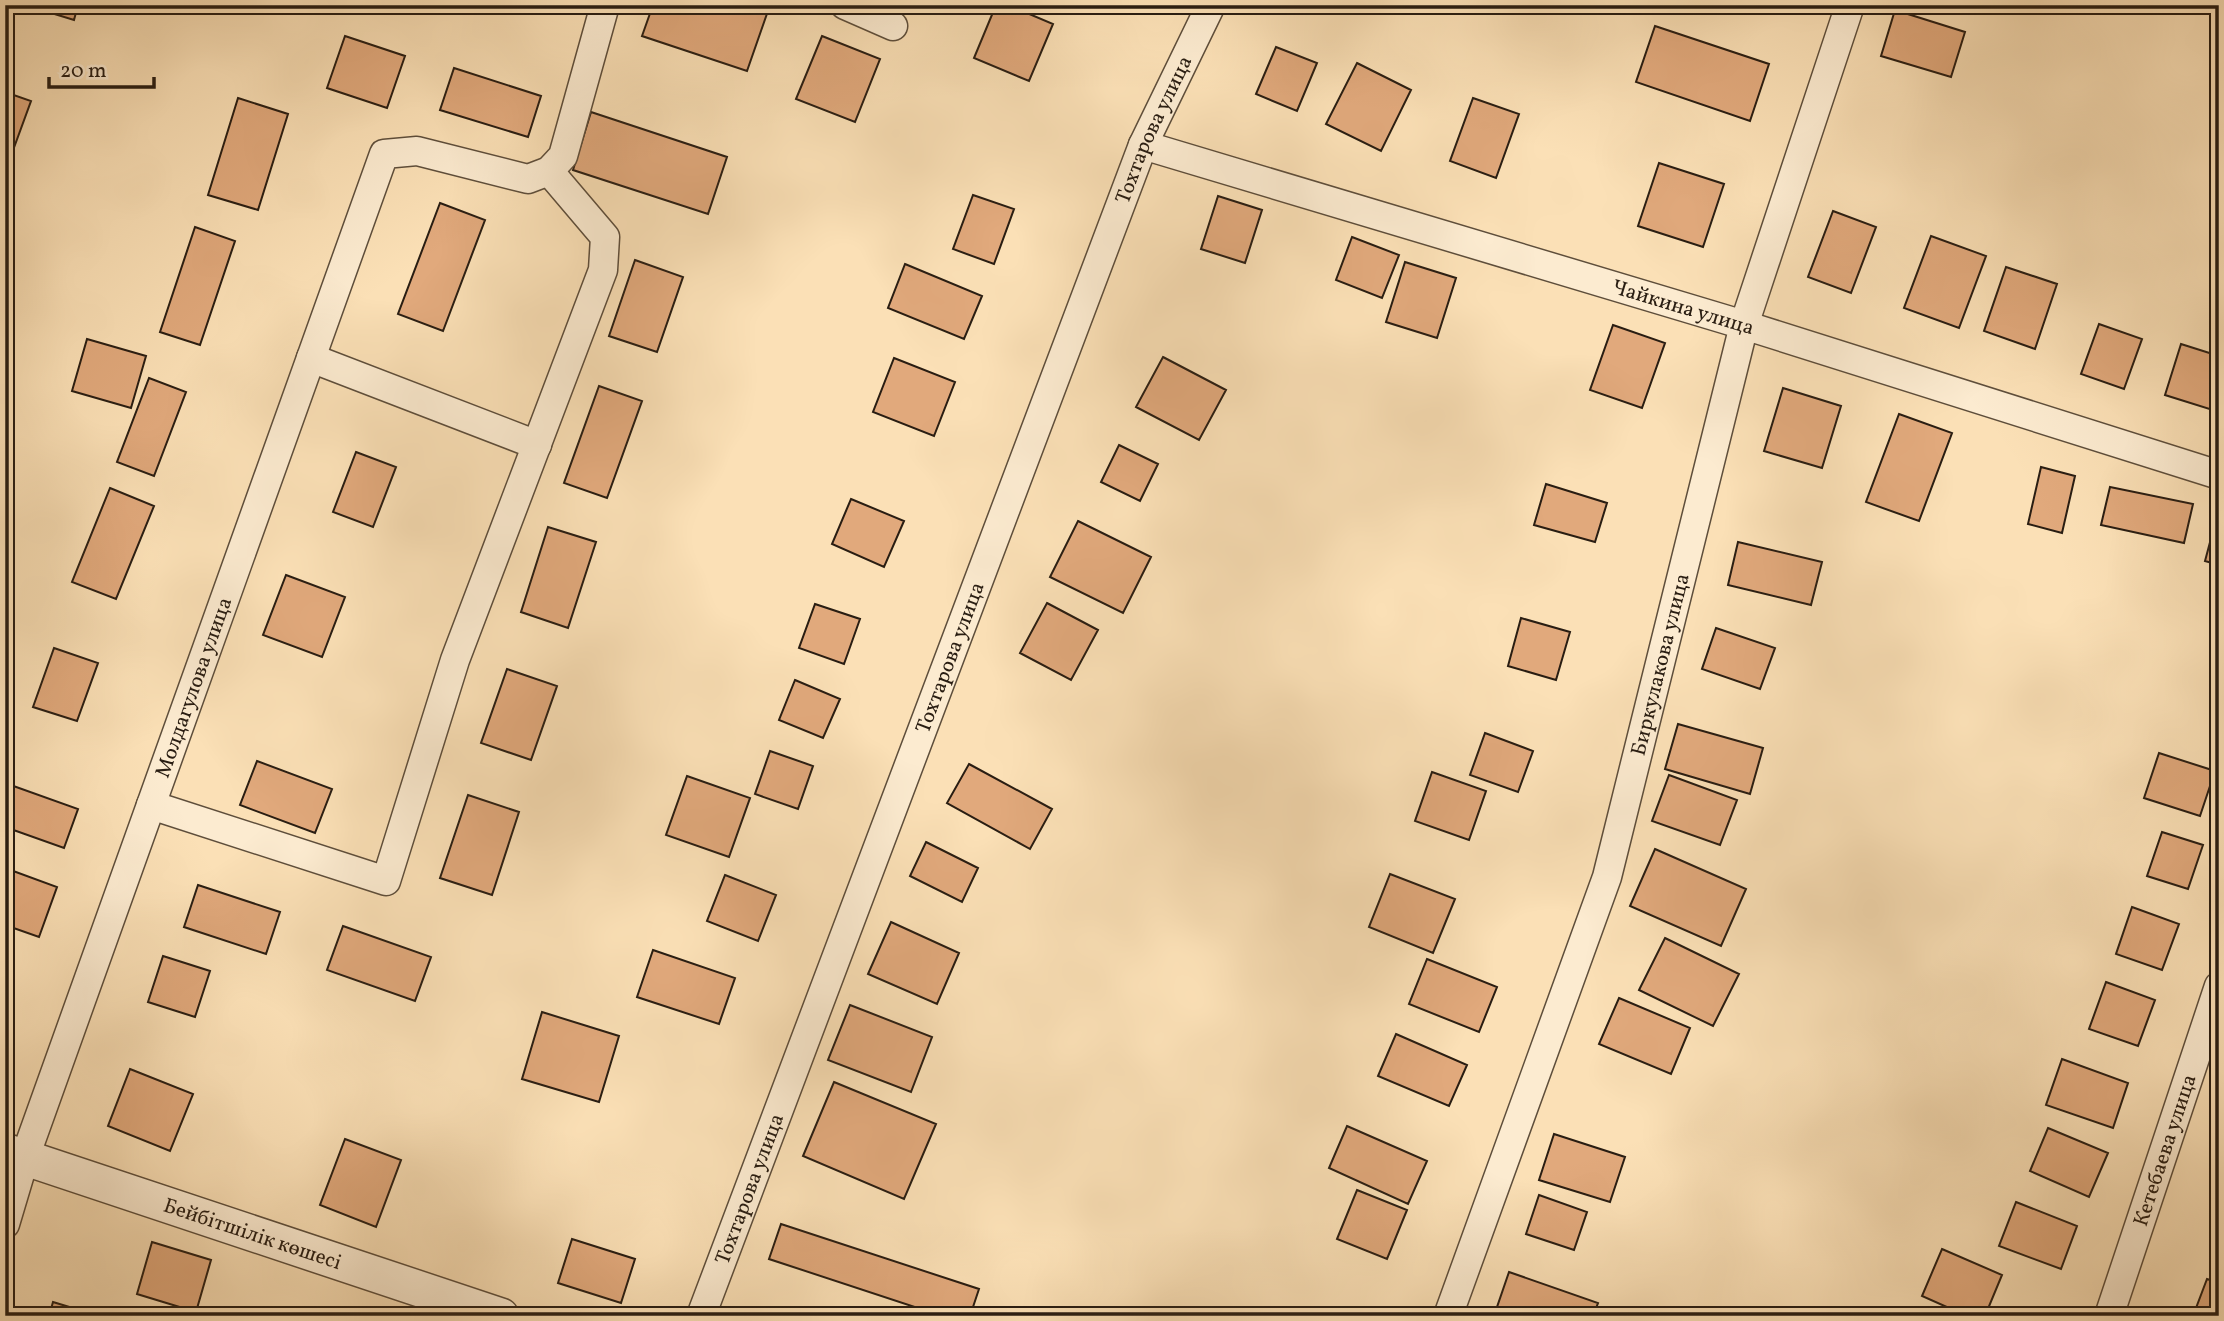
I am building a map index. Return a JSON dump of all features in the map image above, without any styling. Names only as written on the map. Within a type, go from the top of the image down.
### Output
[{"type":"street","points":[[151,805],[386,881],[455,660],[603,270],[605,237],[549,171],[563,156],[605,5]]},
{"type":"street","points":[[845,5],[893,26]]},
{"type":"street","name":"Тохтарова улица","points":[[701,1316],[1143,145],[1211,5]]},
{"type":"street","name":"Биркулакова улица","points":[[1448,1316],[1607,877],[1744,325],[1850,5]]},
{"type":"street","name":"Чайкина улица","points":[[1143,145],[1744,325],[2219,475]]},
{"type":"street","name":"Молдагулова улица","points":[[5,1223],[15,1154],[151,805],[384,153],[417,151],[528,179],[549,171]]},
{"type":"street","points":[[311,358],[537,444]]},
{"type":"street","name":"Кетебаева улица","points":[[2109,1316],[2219,986]]},
{"type":"street","name":"Бейбітшілік көшесі","points":[[15,1154],[500,1316]]},
{"type":"building","points":[[25,5],[78,5],[74,20]]},
{"type":"building","points":[[653,5],[770,5],[747,71],[642,36]]},
{"type":"building","points":[[996,5],[1008,5],[1053,24],[1029,81],[974,58]]},
{"type":"building","points":[[1895,10],[1965,32],[1951,77],[1881,56]]},
{"type":"building","points":[[1655,26],[1769,64],[1750,121],[1636,82]]},
{"type":"building","points":[[345,36],[405,56],[387,108],[327,88]]},
{"type":"building","points":[[822,36],[880,59],[855,122],[796,99]]},
{"type":"building","points":[[1276,47],[1317,63],[1297,111],[1256,94]]},
{"type":"building","points":[[1357,63],[1411,90],[1381,151],[1326,124]]},
{"type":"building","points":[[454,68],[541,96],[528,137],[440,110]]},
{"type":"building","points":[[5,92],[31,101],[8,164],[5,162]]},
{"type":"building","points":[[238,98],[288,114],[258,210],[208,195]]},
{"type":"building","points":[[1473,98],[1519,114],[1496,178],[1450,161]]},
{"type":"building","points":[[591,112],[727,157],[708,214],[573,170]]},
{"type":"building","points":[[1659,163],[1724,184],[1703,247],[1638,226]]},
{"type":"building","points":[[973,195],[1014,209],[994,264],[953,249]]},
{"type":"building","points":[[1218,196],[1262,210],[1245,263],[1201,249]]},
{"type":"building","points":[[440,203],[485,220],[443,331],[398,314]]},
{"type":"building","points":[[1833,211],[1876,227],[1851,293],[1808,277]]},
{"type":"building","points":[[195,227],[235,241],[200,345],[160,332]]},
{"type":"building","points":[[1931,236],[1986,256],[1959,328],[1904,308]]},
{"type":"building","points":[[1352,237],[1399,255],[1382,298],[1336,280]]},
{"type":"building","points":[[635,260],[683,277],[657,352],[609,336]]},
{"type":"building","points":[[1405,262],[1456,278],[1437,338],[1386,322]]},
{"type":"building","points":[[905,264],[982,296],[964,339],[888,308]]},
{"type":"building","points":[[2006,267],[2057,284],[2035,349],[1984,331]]},
{"type":"building","points":[[2099,324],[2142,339],[2124,389],[2081,374]]},
{"type":"building","points":[[1613,325],[1665,343],[1642,408],[1590,390]]},
{"type":"building","points":[[87,339],[146,356],[131,408],[72,391]]},
{"type":"building","points":[[2181,344],[2219,356],[2219,412],[2165,395]]},
{"type":"building","points":[[1163,357],[1226,390],[1199,440],[1136,407]]},
{"type":"building","points":[[894,358],[955,382],[934,436],[873,412]]},
{"type":"building","points":[[149,378],[186,392],[154,476],[117,462]]},
{"type":"building","points":[[599,386],[642,401],[607,498],[564,483]]},
{"type":"building","points":[[1783,388],[1841,406],[1822,468],[1764,451]]},
{"type":"building","points":[[1899,414],[1952,433],[1919,521],[1866,502]]},
{"type":"building","points":[[1119,445],[1158,464],[1140,501],[1101,482]]},
{"type":"building","points":[[356,452],[396,467],[373,527],[333,512]]},
{"type":"building","points":[[2041,467],[2075,476],[2062,533],[2028,524]]},
{"type":"building","points":[[1546,484],[1607,503],[1595,542],[1534,525]]},
{"type":"building","points":[[2110,487],[2193,504],[2184,543],[2101,525]]},
{"type":"building","points":[[110,488],[154,506],[116,599],[72,582]]},
{"type":"building","points":[[851,499],[904,521],[884,567],[832,544]]},
{"type":"building","points":[[2217,516],[2219,517],[2219,565],[2205,561]]},
{"type":"building","points":[[1078,521],[1151,557],[1123,613],[1050,577]]},
{"type":"building","points":[[548,527],[596,542],[568,628],[521,612]]},
{"type":"building","points":[[1738,542],[1822,562],[1811,605],[1728,585]]},
{"type":"building","points":[[286,575],[345,597],[322,657],[263,635]]},
{"type":"building","points":[[1047,603],[1098,630],[1071,680],[1020,653]]},
{"type":"building","points":[[815,604],[860,619],[844,664],[799,648]]},
{"type":"building","points":[[1521,618],[1570,632],[1556,680],[1508,666]]},
{"type":"building","points":[[1716,628],[1775,648],[1760,689],[1702,669]]},
{"type":"building","points":[[54,648],[98,663],[77,721],[33,707]]},
{"type":"building","points":[[507,669],[557,686],[531,760],[481,743]]},
{"type":"building","points":[[795,680],[840,699],[823,738],[779,720]]},
{"type":"building","points":[[1678,724],[1763,748],[1750,794],[1665,769]]},
{"type":"building","points":[[1485,733],[1533,751],[1518,792],[1470,775]]},
{"type":"building","points":[[770,751],[813,766],[798,809],[755,794]]},
{"type":"building","points":[[2159,753],[2215,771],[2200,816],[2144,798]]},
{"type":"building","points":[[257,761],[332,789],[315,833],[240,805]]},
{"type":"building","points":[[969,764],[1052,809],[1030,849],[947,803]]},
{"type":"building","points":[[1432,772],[1486,791],[1469,840],[1415,821]]},
{"type":"building","points":[[1669,775],[1737,800],[1720,845],[1652,821]]},
{"type":"building","points":[[687,776],[750,798],[729,857],[666,835]]},
{"type":"building","points":[[5,783],[78,809],[64,848],[5,827]]},
{"type":"building","points":[[468,795],[519,812],[492,895],[440,878]]},
{"type":"building","points":[[2162,832],[2203,845],[2188,889],[2147,876]]},
{"type":"building","points":[[926,842],[978,868],[962,902],[910,876]]},
{"type":"building","points":[[1655,849],[1746,889],[1721,946],[1630,906]]},
{"type":"building","points":[[5,868],[57,887],[39,937],[5,925]]},
{"type":"building","points":[[1390,874],[1455,899],[1433,953],[1369,927]]},
{"type":"building","points":[[725,875],[776,895],[758,941],[707,921]]},
{"type":"building","points":[[198,885],[280,912],[266,954],[184,927]]},
{"type":"building","points":[[2132,907],[2179,924],[2162,970],[2116,954]]},
{"type":"building","points":[[891,922],[959,953],[937,1004],[868,974]]},
{"type":"building","points":[[343,926],[431,957],[415,1001],[327,970]]},
{"type":"building","points":[[1665,938],[1739,974],[1713,1026],[1639,990]]},
{"type":"building","points":[[653,950],[735,978],[719,1024],[637,997]]},
{"type":"building","points":[[163,956],[210,971],[195,1017],[148,1002]]},
{"type":"building","points":[[1427,959],[1497,987],[1479,1032],[1409,1004]]},
{"type":"building","points":[[2106,982],[2155,1000],[2138,1046],[2089,1029]]},
{"type":"building","points":[[1619,998],[1690,1028],[1671,1074],[1599,1044]]},
{"type":"building","points":[[850,1005],[932,1037],[911,1092],[828,1060]]},
{"type":"building","points":[[542,1012],[619,1036],[599,1102],[522,1079]]},
{"type":"building","points":[[1396,1034],[1467,1065],[1449,1106],[1378,1076]]},
{"type":"building","points":[[2062,1059],[2128,1083],[2113,1128],[2046,1105]]},
{"type":"building","points":[[130,1069],[193,1094],[170,1151],[108,1126]]},
{"type":"building","points":[[834,1082],[936,1124],[904,1199],[803,1156]]},
{"type":"building","points":[[1347,1126],[1427,1161],[1408,1204],[1329,1168]]},
{"type":"building","points":[[2048,1128],[2108,1153],[2089,1197],[2030,1171]]},
{"type":"building","points":[[1554,1134],[1625,1157],[1610,1202],[1539,1180]]},
{"type":"building","points":[[345,1139],[401,1160],[376,1227],[320,1205]]},
{"type":"building","points":[[1357,1190],[1407,1210],[1387,1259],[1337,1239]]},
{"type":"building","points":[[1539,1195],[1587,1212],[1574,1250],[1526,1234]]},
{"type":"building","points":[[2016,1202],[2077,1226],[2061,1269],[1999,1246]]},
{"type":"building","points":[[781,1224],[979,1289],[970,1316],[942,1316],[769,1259]]},
{"type":"building","points":[[572,1239],[635,1259],[621,1303],[558,1283]]},
{"type":"building","points":[[152,1242],[211,1260],[196,1312],[137,1294]]},
{"type":"building","points":[[1942,1249],[2002,1275],[1985,1316],[1967,1316],[1922,1296]]},
{"type":"building","points":[[1509,1272],[1598,1303],[1593,1316],[1511,1316],[1496,1310]]},
{"type":"building","points":[[2207,1279],[2219,1283],[2219,1316],[2193,1316]]},
{"type":"building","points":[[53,1302],[99,1316],[49,1316]]},
{"type":"building","points":[[1318,1309],[1339,1316],[1316,1316]]}]
